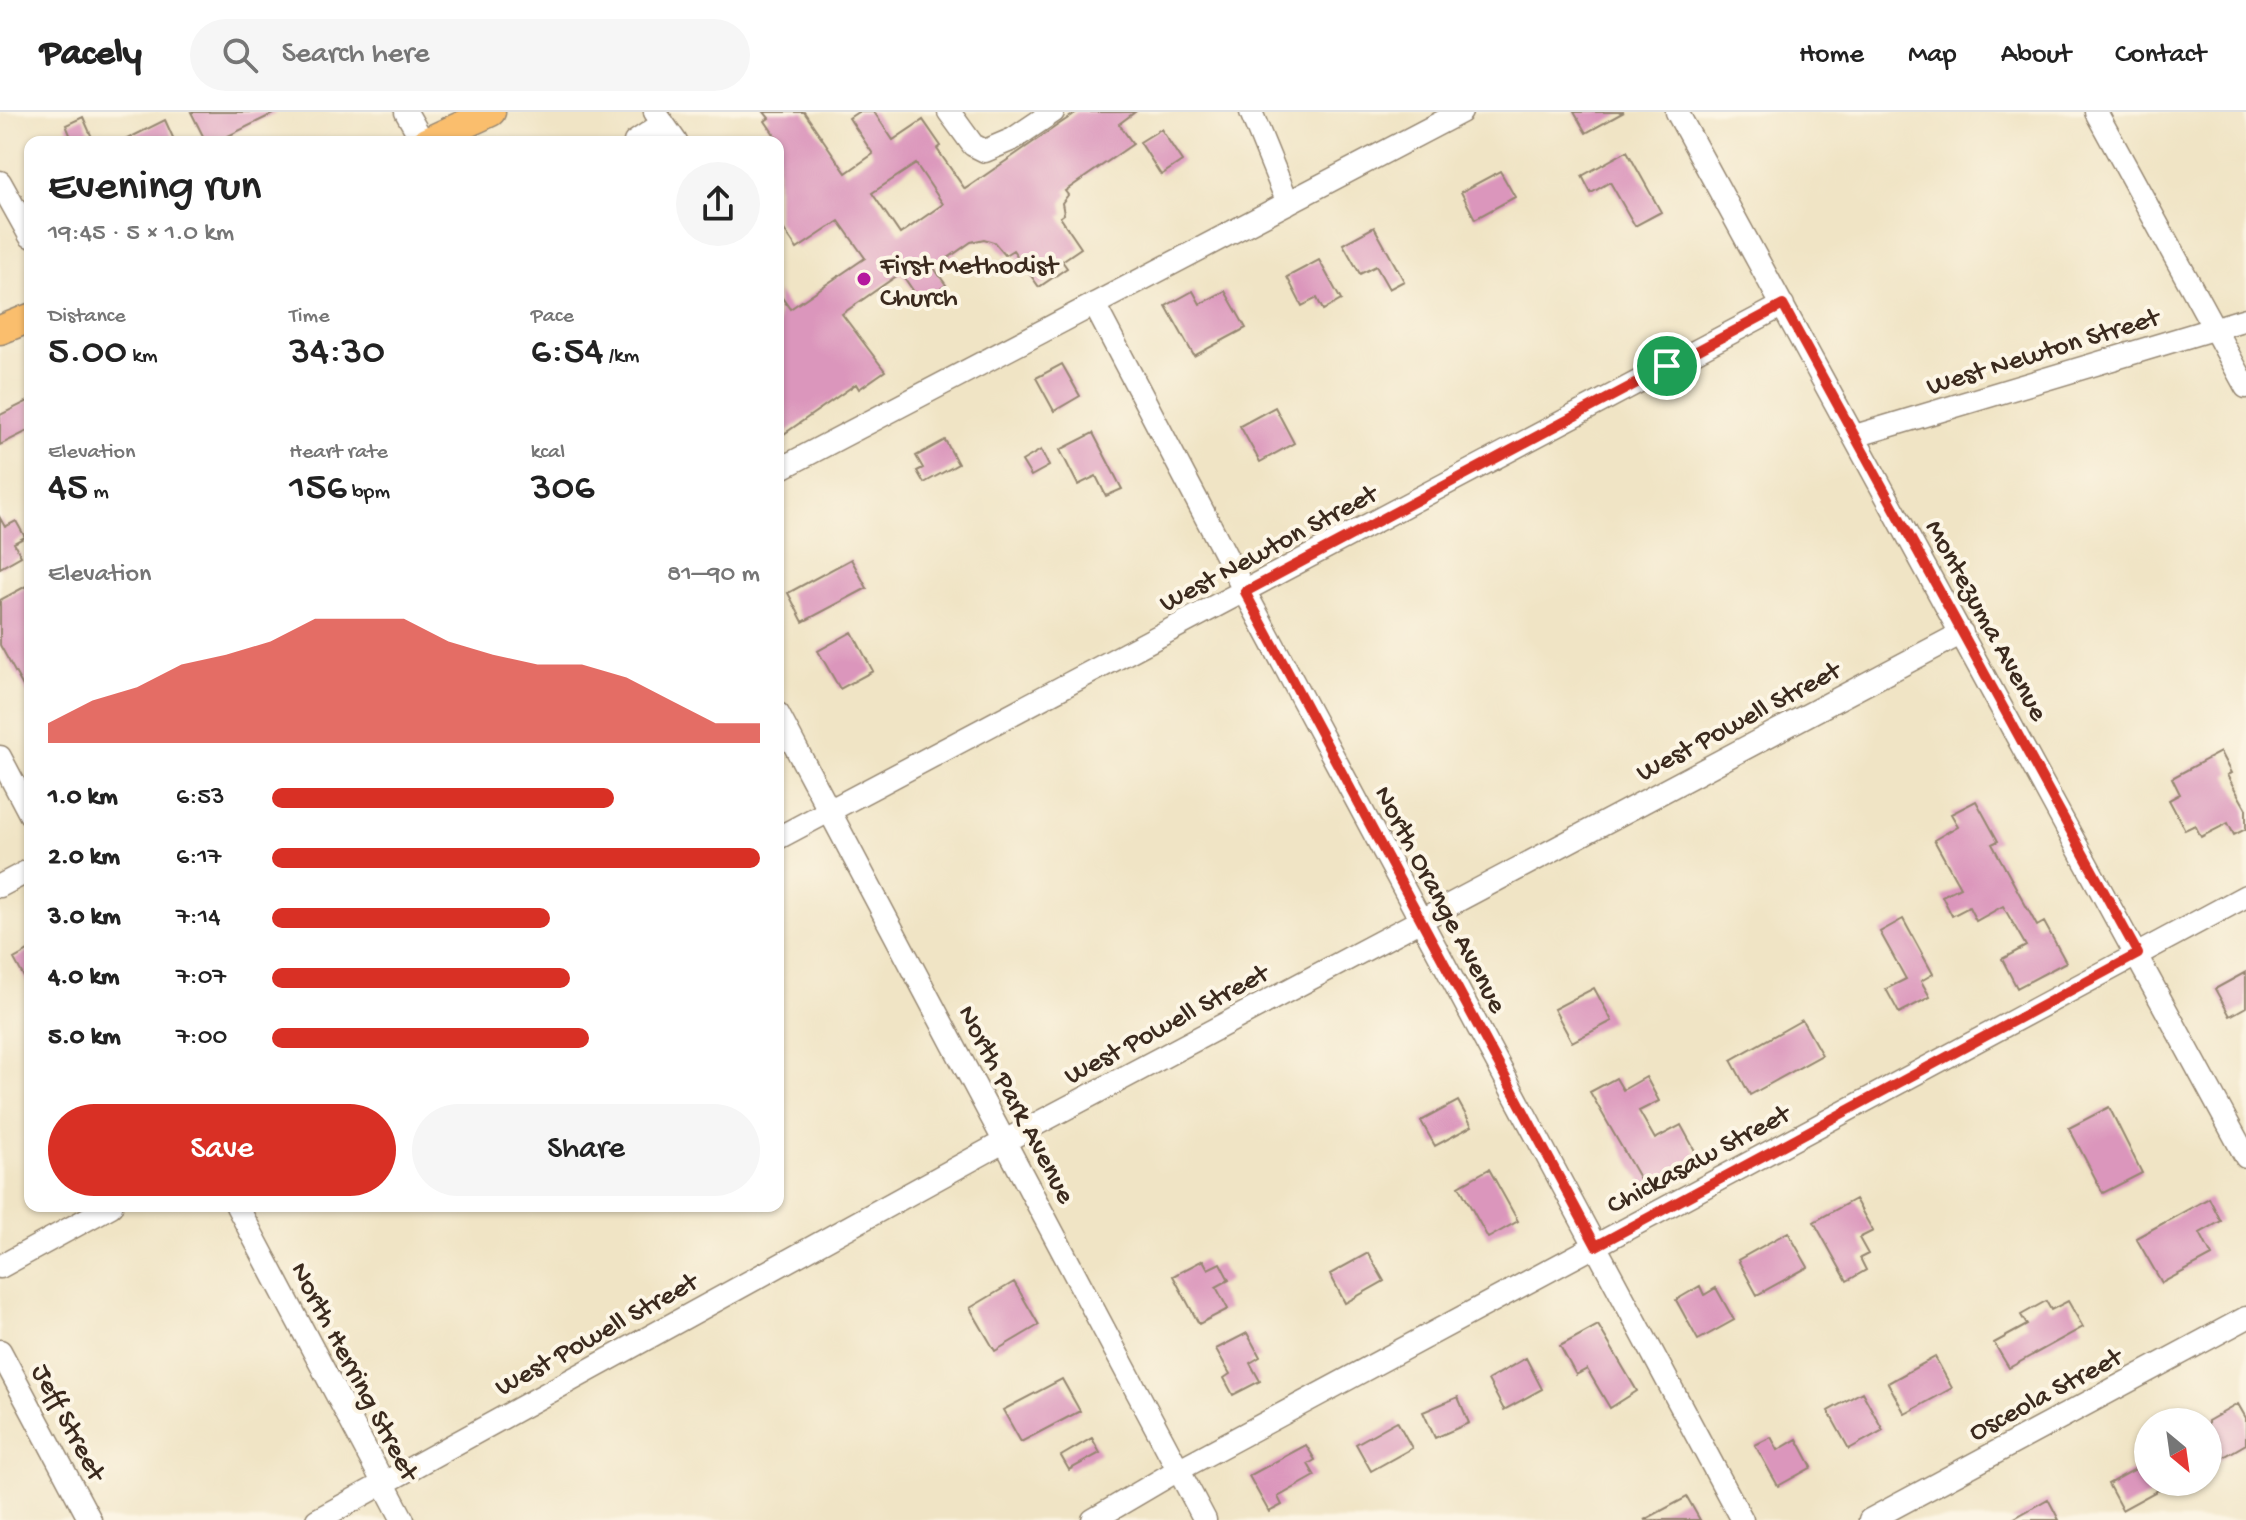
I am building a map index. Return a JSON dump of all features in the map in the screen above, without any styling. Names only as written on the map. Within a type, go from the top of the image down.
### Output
[{"type":"main road","points":[[437,136],[491,112]]},
{"type":"main road","points":[[0,330],[24,320]]},
{"type":"street","points":[[406,112],[420,136]]},
{"type":"street","points":[[949,112],[973,145],[985,151],[1013,139],[1053,112]]},
{"type":"street","points":[[1251,112],[1288,203]]},
{"type":"street","points":[[784,467],[1461,112]]},
{"type":"street","name":"Montezuma Avenue","points":[[1677,112],[2246,1157]]},
{"type":"street","points":[[2096,112],[2246,387]]},
{"type":"street","points":[[646,136],[665,126]]},
{"type":"street","points":[[0,182],[24,225]]},
{"type":"street","name":"North Orange Avenue","points":[[1094,304],[1742,1520]]},
{"type":"street","name":"West Newton Street","points":[[784,835],[1783,305]]},
{"type":"street","name":"West Newton Street","points":[[1855,436],[2246,319]]},
{"type":"street","name":"West Powell Street","points":[[317,1520],[1006,1141],[1962,633]]},
{"type":"street","name":"North Park Avenue","points":[[784,725],[1205,1520]]},
{"type":"street","points":[[0,757],[24,803]]},
{"type":"street","points":[[0,886],[24,873]]},
{"type":"street","name":"Chickasaw Street","points":[[1093,1520],[1178,1470],[2246,896]]},
{"type":"street","points":[[0,1267],[100,1212]]},
{"type":"street","name":"North Herring Street","points":[[240,1212],[403,1520]]},
{"type":"street","name":"Osceola Street","points":[[1870,1520],[2246,1318]]},
{"type":"street","name":"Jeff Street","points":[[0,1351],[90,1520]]},
{"type":"building","points":[[191,112],[277,112],[228,136],[203,136]]},
{"type":"building","name":"First Methodist Church","points":[[764,112],[804,112],[846,173],[873,154],[849,118],[858,112],[874,112],[893,140],[923,120],[941,146],[937,149],[965,189],[1077,112],[1135,112],[1119,124],[1133,144],[1065,191],[1068,195],[1062,203],[1064,214],[1060,217],[1081,248],[1062,261],[1067,268],[1039,287],[1013,250],[1005,255],[994,242],[984,239],[971,242],[934,268],[946,285],[921,302],[901,273],[842,314],[885,371],[859,389],[856,384],[784,434],[784,300],[790,309],[865,258],[839,221],[797,249],[784,230],[784,136],[775,136],[765,121],[769,118]],"holes":[[[916,164],[943,204],[900,234],[872,193]]]},
{"type":"building","points":[[1574,112],[1624,112],[1586,133]]},
{"type":"building","points":[[83,117],[91,136],[71,136],[66,125]]},
{"type":"building","points":[[165,120],[172,136],[133,136]]},
{"type":"building","points":[[1161,129],[1182,161],[1161,175],[1140,142]]},
{"type":"building","points":[[1627,151],[1661,212],[1635,226],[1610,182],[1591,193],[1582,176]]},
{"type":"building","points":[[1500,171],[1515,197],[1475,219],[1461,192]]},
{"type":"building","points":[[1374,227],[1404,281],[1389,289],[1376,266],[1360,274],[1343,244]]},
{"type":"building","points":[[1319,260],[1341,300],[1323,310],[1317,298],[1302,306],[1287,277]]},
{"type":"building","points":[[1193,291],[1200,304],[1225,291],[1246,328],[1194,356],[1166,306]]},
{"type":"building","points":[[1062,364],[1080,396],[1054,411],[1036,378]]},
{"type":"building","points":[[24,403],[24,433],[0,445],[0,415]]},
{"type":"building","points":[[1275,407],[1294,443],[1260,462],[1240,426]]},
{"type":"building","points":[[1093,433],[1122,489],[1106,496],[1096,476],[1078,485],[1060,450]]},
{"type":"building","points":[[945,440],[958,464],[924,483],[917,471],[923,468],[916,456]]},
{"type":"building","points":[[1041,450],[1049,466],[1031,476],[1022,461]]},
{"type":"building","points":[[0,518],[5,527],[16,521],[24,538],[14,543],[21,556],[0,568]]},
{"type":"building","points":[[851,559],[867,588],[803,622],[788,593]]},
{"type":"building","points":[[24,587],[24,688],[0,645],[0,600]]},
{"type":"building","points":[[852,632],[873,671],[840,689],[818,651]]},
{"type":"building","points":[[2220,752],[2231,773],[2227,775],[2246,809],[2246,829],[2234,835],[2228,823],[2201,837],[2195,825],[2185,830],[2169,800],[2180,794],[2172,778]]},
{"type":"building","points":[[1976,801],[1998,841],[1992,844],[2037,926],[2044,922],[2066,962],[2017,988],[2002,959],[2026,946],[2003,906],[1976,921],[1969,907],[1952,916],[1942,896],[1960,887],[1934,840],[1958,826],[1951,814]]},
{"type":"building","points":[[1903,919],[1933,974],[1921,981],[1930,997],[1899,1013],[1886,989],[1906,979],[1880,932]]},
{"type":"building","points":[[24,953],[24,977],[14,959]]},
{"type":"building","points":[[2246,972],[2246,1007],[2230,1016],[2215,989]]},
{"type":"building","points":[[1594,988],[1612,1021],[1572,1042],[1554,1009]]},
{"type":"building","points":[[1802,1020],[1822,1055],[1750,1095],[1731,1060]]},
{"type":"building","points":[[1646,1077],[1659,1101],[1639,1111],[1655,1139],[1681,1125],[1699,1158],[1645,1188],[1590,1092],[1616,1078],[1623,1090]]},
{"type":"building","points":[[1458,1101],[1472,1126],[1435,1146],[1421,1121]]},
{"type":"building","points":[[2109,1107],[2142,1173],[2103,1193],[2069,1128]]},
{"type":"building","points":[[1489,1169],[1518,1221],[1488,1238],[1459,1186]]},
{"type":"building","points":[[2209,1198],[2221,1221],[2200,1233],[2212,1256],[2162,1283],[2136,1238]]},
{"type":"building","points":[[1855,1199],[1873,1231],[1859,1238],[1868,1254],[1860,1258],[1866,1270],[1847,1281],[1814,1222]]},
{"type":"building","points":[[1788,1232],[1808,1267],[1757,1295],[1738,1260]]},
{"type":"building","points":[[1368,1253],[1384,1281],[1345,1303],[1330,1274]]},
{"type":"building","points":[[1203,1260],[1208,1269],[1220,1263],[1229,1280],[1216,1287],[1228,1309],[1199,1324],[1173,1276]]},
{"type":"building","points":[[1014,1282],[1039,1325],[995,1351],[970,1308]]},
{"type":"building","points":[[1700,1286],[1704,1295],[1716,1288],[1734,1320],[1698,1340],[1676,1300]]},
{"type":"building","points":[[2046,1301],[2051,1310],[2068,1301],[2083,1327],[2009,1368],[1994,1343],[2027,1325],[2021,1315]]},
{"type":"building","points":[[1598,1325],[1637,1391],[1610,1408],[1587,1369],[1576,1375],[1560,1346]]},
{"type":"building","points":[[1247,1333],[1260,1357],[1250,1363],[1260,1381],[1233,1395],[1224,1378],[1230,1374],[1216,1349]]},
{"type":"building","points":[[1935,1357],[1952,1388],[1905,1414],[1888,1383]]},
{"type":"building","points":[[1526,1358],[1542,1389],[1504,1410],[1488,1380]]},
{"type":"building","points":[[1062,1379],[1080,1411],[1021,1442],[1003,1410]]},
{"type":"building","points":[[1862,1392],[1883,1430],[1849,1449],[1828,1411]]},
{"type":"building","points":[[1458,1397],[1469,1423],[1435,1438],[1423,1412]]},
{"type":"building","points":[[2238,1404],[2246,1418],[2246,1444],[2222,1458],[2222,1413]]},
{"type":"building","points":[[1397,1421],[1412,1448],[1371,1471],[1356,1444]]},
{"type":"building","points":[[1771,1437],[1778,1450],[1797,1439],[1812,1467],[1778,1486],[1755,1445]]},
{"type":"building","points":[[1092,1438],[1100,1453],[1069,1470],[1061,1456]]},
{"type":"building","points":[[1306,1445],[1315,1460],[1308,1464],[1315,1476],[1278,1497],[1282,1505],[1269,1512],[1249,1476]]},
{"type":"building","points":[[2134,1470],[2134,1496],[2148,1496],[2122,1510],[2108,1484]]},
{"type":"building","points":[[1687,1497],[1700,1520],[1644,1520]]},
{"type":"building","points":[[2048,1499],[2059,1520],[2011,1520]]},
{"type":"place","name":"First Methodist Church","points":[[864,279]]},
{"type":"route","points":[[1783,305],[2138,954],[1596,1246],[1245,592],[1667,366],[1783,305]]}]
